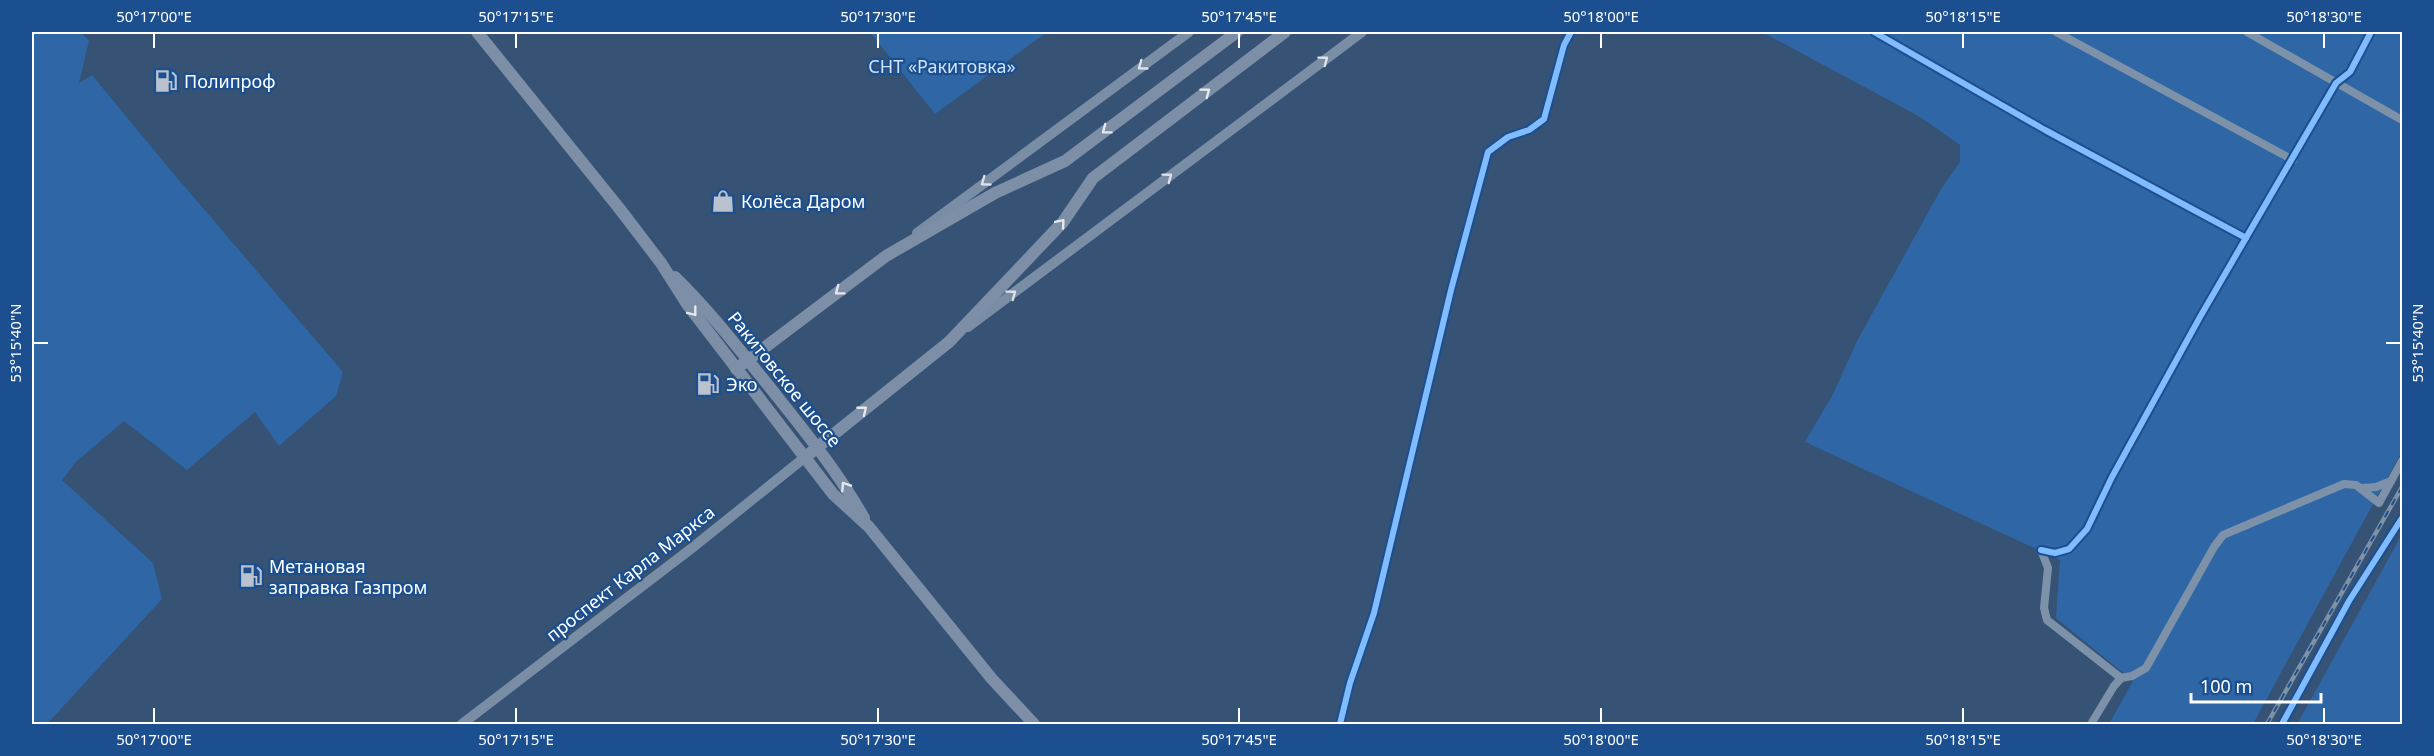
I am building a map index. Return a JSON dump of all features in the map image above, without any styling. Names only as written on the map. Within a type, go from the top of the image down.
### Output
[{"type":"main road","name":"Ракитовское шоссе","points":[[477,32],[661,263],[687,304],[804,458],[833,494],[869,527],[992,679],[1034,724]]},
{"type":"main road","points":[[736,369],[1189,32]]},
{"type":"main road","points":[[886,256],[995,193],[1065,161],[1237,32]]},
{"type":"main road","name":"проспект Карла Маркса","points":[[462,724],[609,612],[949,342],[1064,222],[1093,178],[1285,32]]},
{"type":"main road","points":[[949,342],[1362,32]]},
{"type":"main road","name":"Ракитовское шоссе","points":[[661,263],[692,293],[817,447],[846,485],[869,527]]},
{"type":"street","points":[[1341,724],[1350,683],[1374,613],[1451,290],[1488,152],[1508,137],[1530,130],[1544,119],[1564,45],[1571,32]]},
{"type":"street","points":[[1874,32],[2045,130],[2246,238]]},
{"type":"street","points":[[2056,32],[2293,160]]},
{"type":"street","points":[[2247,32],[2403,120]]},
{"type":"street","points":[[2121,678],[2047,620],[2044,608],[2048,568],[2041,550],[2055,553],[2069,549],[2087,529],[2160,388],[2336,83],[2350,72],[2371,32]]},
{"type":"street","points":[[2356,485],[2379,503],[2403,461]]},
{"type":"street","points":[[2091,724],[2121,678],[2132,676],[2145,668],[2223,535],[2344,484],[2364,488],[2376,487],[2392,480]]},
{"type":"street","points":[[2282,724],[2349,601],[2403,518]]},
{"type":"green space","points":[[32,32],[81,32],[89,41],[79,83],[92,75],[343,372],[336,396],[279,446],[255,412],[187,470],[124,421],[76,462],[62,480],[153,563],[162,599],[47,724],[32,724]]},
{"type":"green space","name":"СНТ «Ракитовка»","points":[[870,32],[1047,32],[935,114]]},
{"type":"green space","points":[[1762,32],[2402,32],[2402,451],[2253,724],[2109,724],[2133,681],[2056,618],[2060,560],[1805,442],[1833,394],[1857,341],[1941,189],[1960,162],[1960,145],[1920,117]]},
{"type":"green space","points":[[2402,534],[2402,724],[2298,724],[2300,719]]},
{"type":"railway","points":[[2267,724],[2402,487]]},
{"type":"cycle path","points":[[1340,724],[1350,683],[1374,613],[1451,290],[1488,152],[1508,137],[1529,130],[1544,119],[1564,45],[1571,32]]},
{"type":"cycle path","points":[[1874,32],[2045,130],[2246,238]]},
{"type":"cycle path","points":[[2041,550],[2055,553],[2069,549],[2087,529],[2112,477],[2200,317],[2336,83],[2350,72],[2371,32]]},
{"type":"cycle path","points":[[2282,724],[2349,601],[2402,518]]},
{"type":"place","name":"Полипроф","points":[[166,81]]},
{"type":"place","name":"Колёса Даром","points":[[723,201]]},
{"type":"place","name":"Эко","points":[[708,384]]},
{"type":"place","name":"Метановая заправка Газпром","points":[[251,576]]}]
